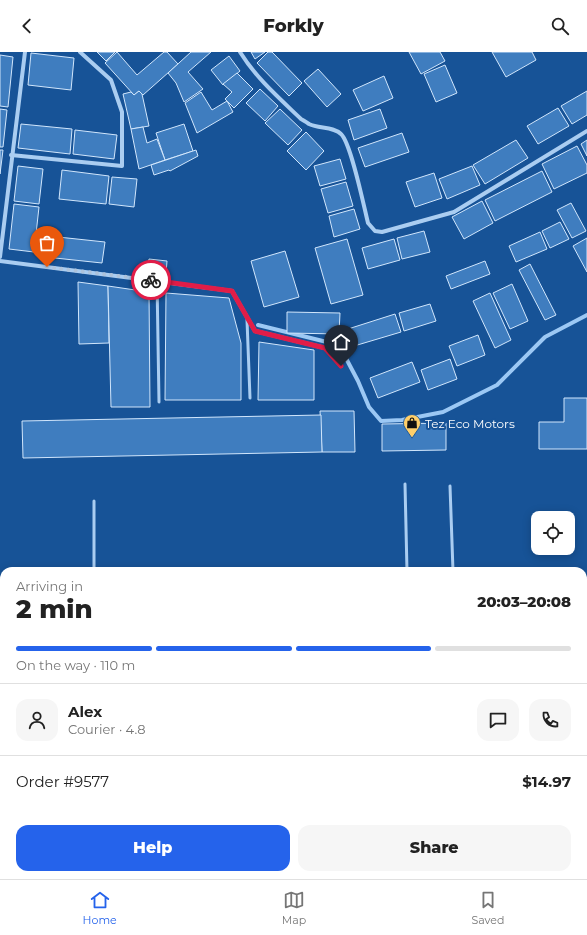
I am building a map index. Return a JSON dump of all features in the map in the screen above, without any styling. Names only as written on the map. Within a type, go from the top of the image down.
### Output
[{"type":"street","points":[[0,257],[24,52]]},
{"type":"street","points":[[12,155],[122,166],[122,112],[111,80],[80,52]]},
{"type":"street","points":[[240,52],[247,64],[257,76],[301,118],[309,124],[336,130],[345,138],[368,223],[375,231],[382,232],[454,212],[587,131]]},
{"type":"street","points":[[0,261],[232,291],[255,331],[325,348],[341,366]]},
{"type":"lane","points":[[157,281],[159,402]]},
{"type":"lane","points":[[247,317],[250,398]]},
{"type":"lane","points":[[405,484],[407,567]]},
{"type":"lane","points":[[450,486],[453,567]]},
{"type":"lane","points":[[94,500],[94,567]]},
{"type":"building","points":[[97,52],[115,52],[106,61]]},
{"type":"building","points":[[117,52],[137,75],[164,52],[167,52],[178,64],[143,95],[139,91],[134,95],[105,63]]},
{"type":"building","points":[[191,52],[211,52],[188,72],[203,89],[184,102],[176,83],[168,73]]},
{"type":"building","points":[[251,52],[265,52],[255,59]]},
{"type":"building","points":[[268,52],[272,52],[302,83],[289,96],[257,63]]},
{"type":"building","points":[[409,52],[440,52],[445,61],[421,74]]},
{"type":"building","points":[[492,52],[532,52],[536,60],[506,77]]},
{"type":"building","points":[[31,53],[74,58],[71,90],[28,85]]},
{"type":"building","points":[[0,55],[13,57],[8,107],[0,106]]},
{"type":"building","points":[[229,56],[240,71],[223,85],[211,70]]},
{"type":"building","points":[[445,65],[457,93],[436,102],[424,74]]},
{"type":"building","points":[[318,69],[341,94],[327,107],[304,81]]},
{"type":"building","points":[[237,73],[253,89],[234,108],[225,99],[232,92],[223,84]]},
{"type":"building","points":[[384,76],[393,98],[363,111],[353,90]]},
{"type":"building","points":[[260,89],[278,106],[265,121],[246,103]]},
{"type":"building","points":[[139,91],[142,94],[149,126],[131,129],[123,94],[131,92],[134,95]]},
{"type":"building","points":[[587,91],[587,115],[572,124],[561,106]]},
{"type":"building","points":[[201,92],[212,110],[227,101],[233,112],[197,133],[185,103]]},
{"type":"building","points":[[558,108],[569,126],[538,144],[527,126]]},
{"type":"building","points":[[0,109],[7,110],[3,147],[0,147]]},
{"type":"building","points":[[280,109],[302,130],[288,145],[265,123]]},
{"type":"building","points":[[380,109],[387,128],[354,140],[348,120]]},
{"type":"building","points":[[21,124],[72,129],[70,154],[18,148]]},
{"type":"building","points":[[184,124],[193,151],[165,160],[156,133]]},
{"type":"building","points":[[143,127],[147,143],[157,139],[165,160],[139,169],[131,129]]},
{"type":"building","points":[[75,130],[117,135],[114,159],[73,154]]},
{"type":"building","points":[[306,132],[324,151],[306,170],[287,151]]},
{"type":"building","points":[[402,133],[409,152],[365,167],[358,148]]},
{"type":"building","points":[[516,140],[528,158],[485,184],[473,165]]},
{"type":"building","points":[[587,140],[587,156],[581,144]]},
{"type":"building","points":[[577,146],[587,165],[587,173],[554,189],[542,164]]},
{"type":"building","points":[[0,150],[3,150],[0,174]]},
{"type":"building","points":[[196,150],[198,156],[170,171],[169,170],[154,175],[151,165]]},
{"type":"building","points":[[340,159],[346,179],[320,186],[314,166]]},
{"type":"building","points":[[18,166],[43,169],[39,204],[14,201]]},
{"type":"building","points":[[472,166],[480,185],[447,199],[439,179]]},
{"type":"building","points":[[62,170],[109,176],[106,204],[59,199]]},
{"type":"building","points":[[542,171],[552,192],[495,221],[485,200]]},
{"type":"building","points":[[434,173],[442,198],[415,207],[406,182]]},
{"type":"building","points":[[112,177],[137,179],[134,207],[109,204]]},
{"type":"building","points":[[346,182],[353,206],[328,213],[321,189]]},
{"type":"building","points":[[482,201],[493,223],[464,239],[452,217]]},
{"type":"building","points":[[571,203],[586,231],[572,238],[557,210]]},
{"type":"building","points":[[14,204],[39,207],[34,252],[9,249]]},
{"type":"building","points":[[354,209],[360,229],[334,237],[329,216]]},
{"type":"building","points":[[560,222],[569,239],[550,248],[542,231]]},
{"type":"building","points":[[424,231],[430,252],[402,259],[397,238]]},
{"type":"building","points":[[540,232],[547,249],[516,262],[509,246]]},
{"type":"building","points":[[58,237],[105,242],[102,263],[55,258]]},
{"type":"building","points":[[587,238],[587,272],[573,246]]},
{"type":"building","points":[[347,239],[363,295],[331,304],[315,248]]},
{"type":"building","points":[[394,239],[400,260],[368,269],[362,248]]},
{"type":"building","points":[[285,251],[299,297],[264,307],[251,261]]},
{"type":"building","points":[[149,259],[167,261],[166,274],[147,272]]},
{"type":"building","points":[[485,261],[490,274],[451,289],[446,276]]},
{"type":"building","points":[[530,264],[556,315],[545,320],[519,270]]},
{"type":"building","points":[[78,282],[108,286],[109,343],[79,344]]},
{"type":"building","points":[[512,284],[528,321],[510,329],[493,293]]},
{"type":"building","points":[[108,286],[149,292],[150,407],[111,407]]},
{"type":"building","points":[[166,293],[229,298],[241,343],[241,400],[165,400]]},
{"type":"building","points":[[490,293],[511,340],[495,348],[473,301]]},
{"type":"building","points":[[430,304],[436,321],[404,331],[399,313]]},
{"type":"building","points":[[287,312],[340,313],[339,334],[287,333]]},
{"type":"building","points":[[395,314],[401,332],[354,346],[348,329]]},
{"type":"building","points":[[478,335],[485,355],[457,366],[449,346]]},
{"type":"building","points":[[259,342],[314,350],[314,400],[258,400]]},
{"type":"building","points":[[450,359],[457,379],[428,390],[421,370]]},
{"type":"building","points":[[412,362],[420,382],[378,398],[370,378]]},
{"type":"building","points":[[564,398],[587,398],[587,449],[539,449],[539,422],[564,422]]},
{"type":"building","points":[[320,411],[354,411],[355,452],[322,452]]},
{"type":"building","points":[[321,415],[322,452],[23,458],[22,421]]},
{"type":"building","points":[[446,423],[446,450],[382,451],[382,424]]},
{"type":"waterway","points":[[258,325],[339,345],[358,381],[369,407],[381,421],[402,420],[443,412],[497,385],[545,337],[587,315]]},
{"type":"way so far","points":[[47,267],[151,280]]},
{"type":"place","name":"Tez Eco Motors","points":[[412,438]]},
{"type":"route","points":[[151,280],[232,291],[255,331],[325,348],[341,366]]}]
